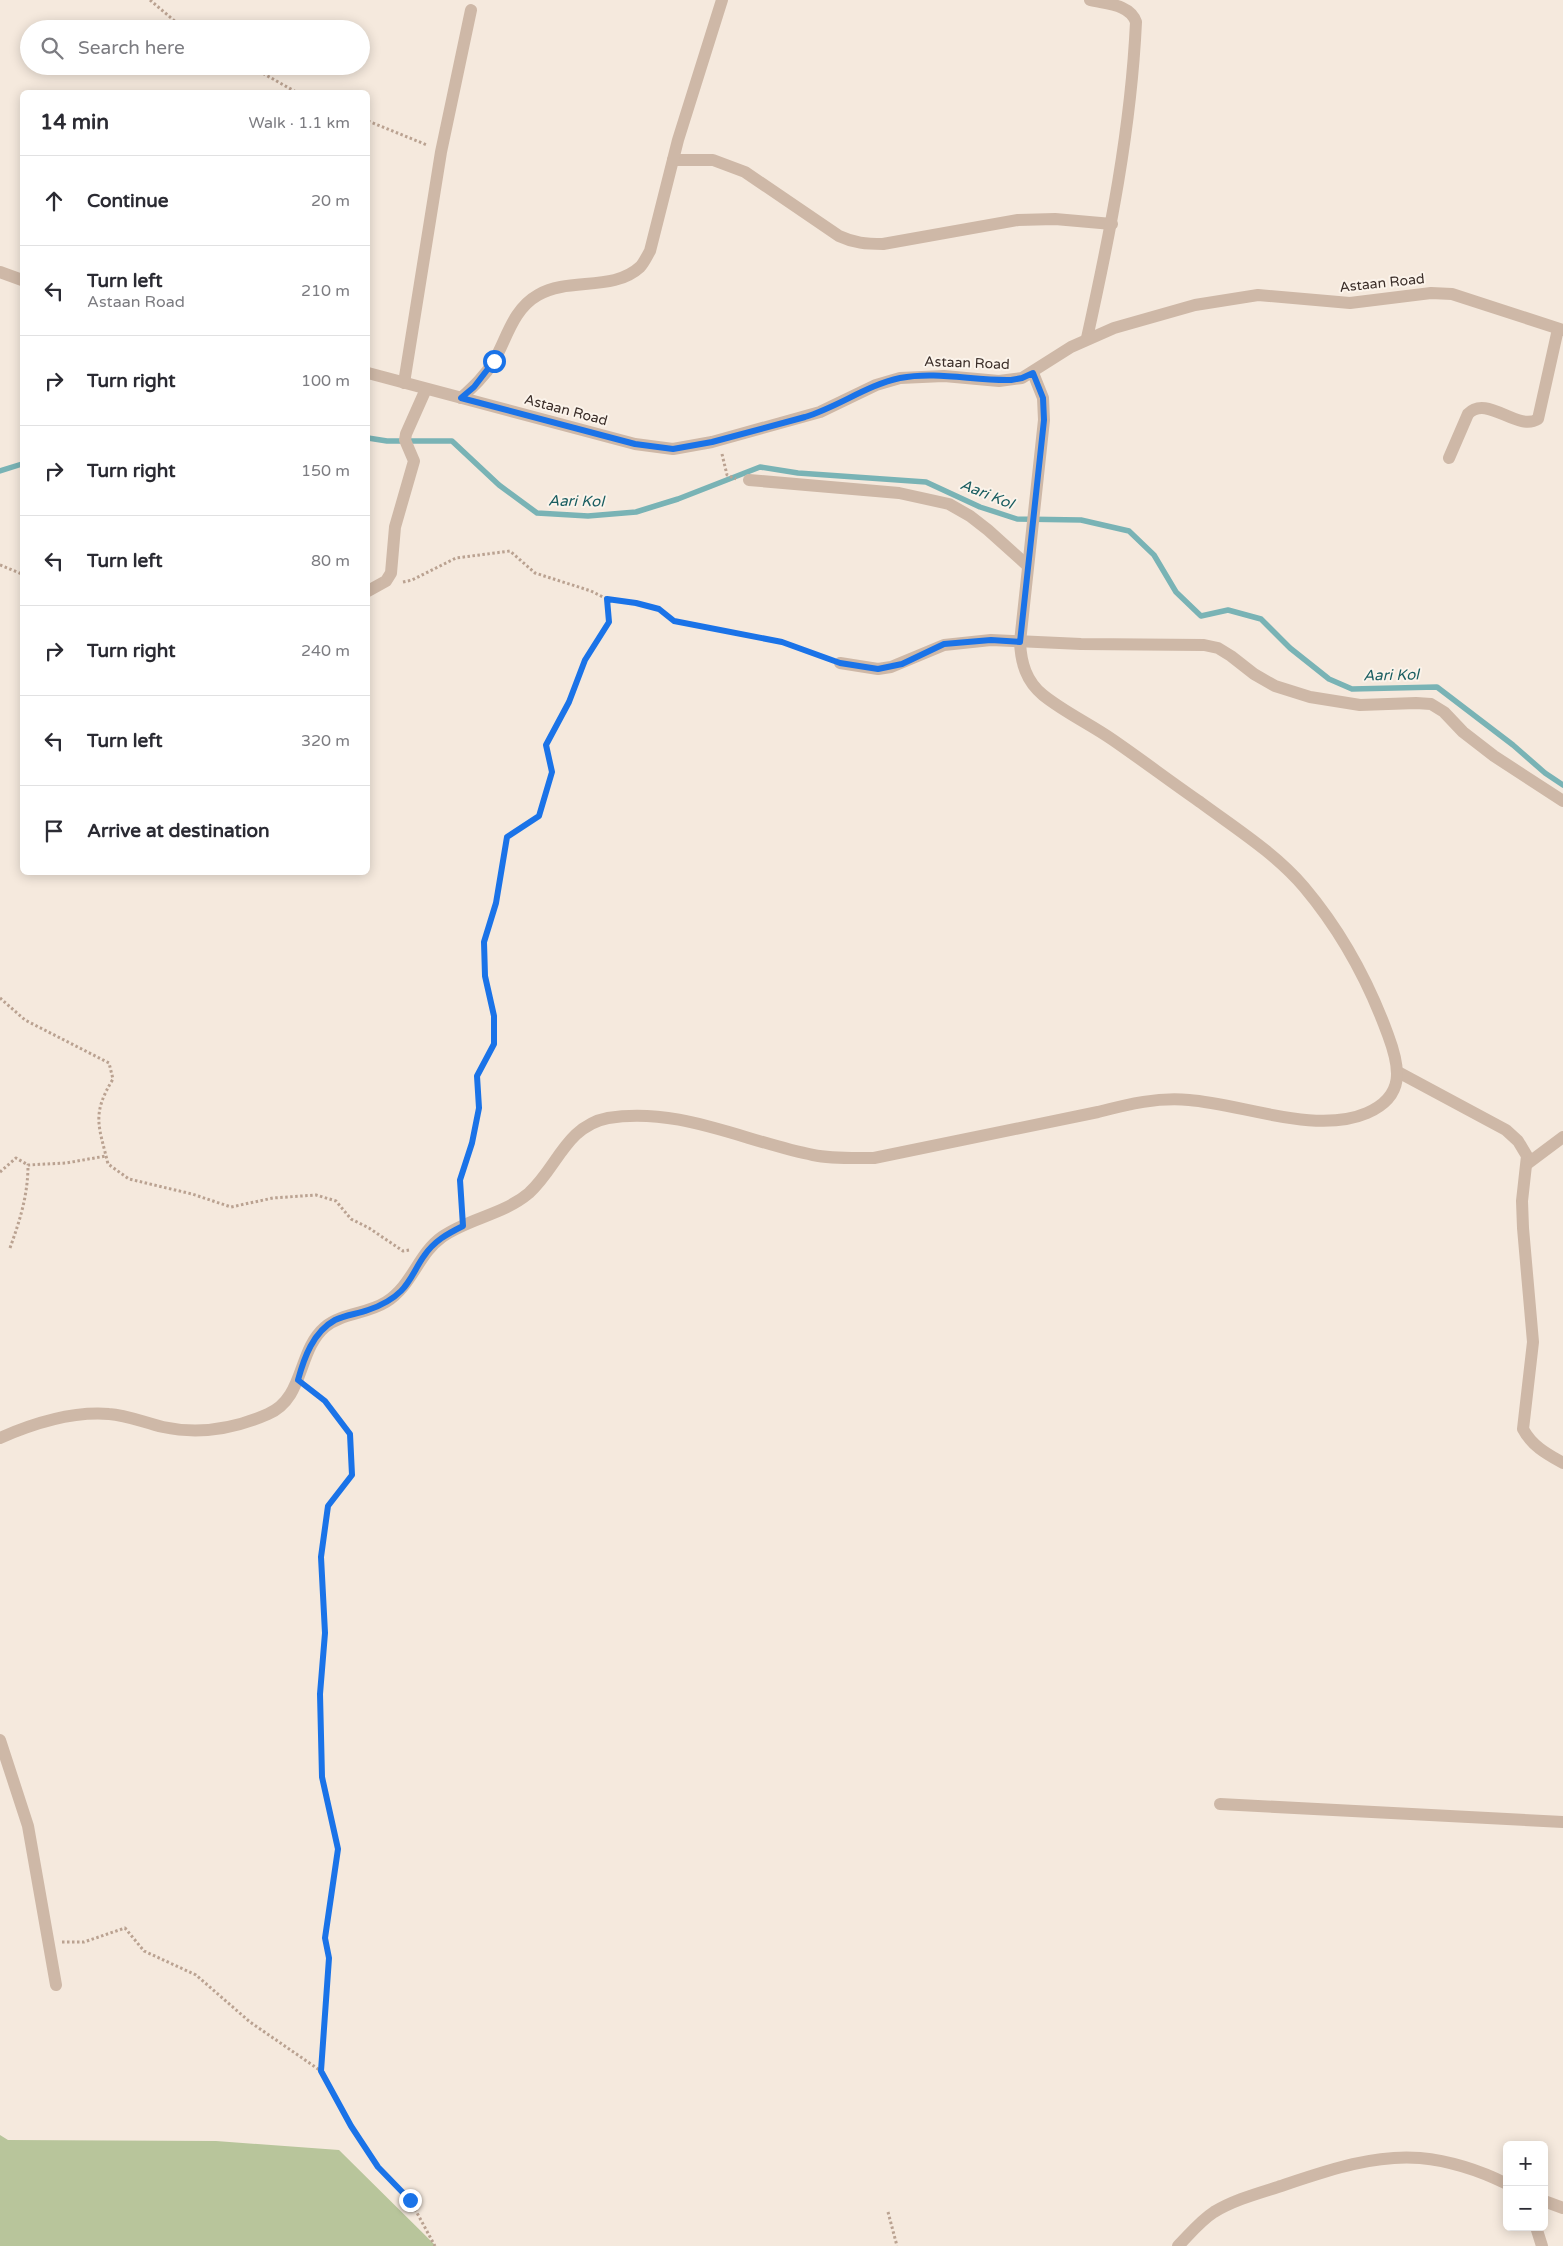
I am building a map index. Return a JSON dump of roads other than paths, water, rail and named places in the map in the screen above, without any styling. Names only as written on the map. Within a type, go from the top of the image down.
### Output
[{"type":"street","points":[[461,398],[485,374],[494,361],[516,317],[536,296],[549,289],[562,286],[614,280],[629,275],[641,266],[650,251],[673,160],[722,0]]},
{"type":"street","points":[[1087,338],[1112,224],[1127,117],[1136,22],[1131,12],[1122,7],[1090,0]]},
{"type":"street","points":[[404,383],[441,152],[471,10]]},
{"type":"street","points":[[673,160],[713,160],[745,172],[839,236],[851,242],[864,244],[883,244],[1018,220],[1055,218],[1112,224]]},
{"type":"street","points":[[0,272],[20,279]]},
{"type":"street","name":"Astaan Road","points":[[370,374],[635,444],[673,449],[712,442],[820,412],[876,385],[900,378],[944,376],[1011,380],[1022,378],[1033,373],[1056,356],[1087,338],[1114,328],[1195,305],[1258,295],[1325,303],[1350,303],[1369,302],[1406,295],[1452,294],[1560,330]]},
{"type":"street","points":[[1449,458],[1472,409],[1481,407],[1528,422],[1538,419],[1560,330]]},
{"type":"street","points":[[0,1438],[43,1421],[87,1414],[108,1414],[165,1427],[192,1431],[209,1431],[235,1427],[271,1413],[284,1405],[298,1380],[308,1351],[325,1327],[336,1320],[380,1305],[395,1296],[410,1279],[424,1255],[433,1245],[463,1226],[492,1215],[520,1200],[538,1185],[571,1138],[582,1128],[605,1119],[627,1116],[655,1116],[694,1123],[814,1156],[874,1158],[1164,1098],[1205,1102],[1274,1116],[1320,1120],[1343,1120],[1367,1113],[1381,1104],[1396,1084],[1398,1063],[1379,1010],[1360,968],[1335,928],[1303,885],[1267,852],[1232,825],[1112,740],[1042,695],[1026,677],[1020,642],[1038,489],[1044,404],[1033,373]]},
{"type":"street","points":[[372,589],[386,581],[391,573],[395,527],[414,461],[406,442],[426,389]]},
{"type":"street","points":[[749,480],[899,493],[949,504],[970,516],[1028,566]]},
{"type":"street","points":[[840,663],[878,669],[891,668],[944,644],[991,640],[1204,645],[1218,648],[1254,674],[1275,686],[1310,697],[1360,704],[1431,704],[1444,712],[1463,732],[1494,756],[1563,801]]},
{"type":"street","points":[[1398,1072],[1506,1130],[1524,1150],[1527,1164],[1522,1201],[1523,1228],[1533,1342],[1523,1428],[1528,1438],[1538,1448],[1563,1464]]},
{"type":"street","points":[[1527,1164],[1563,1137]]},
{"type":"street","points":[[0,1740],[28,1826],[56,1985]]},
{"type":"street","points":[[1220,1804],[1563,1822]]},
{"type":"street","points":[[1178,2246],[1202,2222],[1222,2208],[1242,2199],[1330,2170],[1358,2164],[1417,2158],[1438,2160],[1484,2173],[1503,2182]]},
{"type":"street","points":[[1548,2202],[1563,2208]]},
{"type":"street","points":[[1537,2231],[1542,2246]]},
{"type":"waterway","name":"Aari Kol","points":[[370,438],[387,441],[452,441],[499,485],[537,513],[588,516],[636,512],[678,499],[760,467],[798,473],[926,482],[980,507],[1017,519],[1081,520],[1129,531],[1154,555],[1176,592],[1201,616],[1228,610],[1261,619],[1290,648],[1329,679],[1352,689],[1437,687],[1513,745],[1545,773],[1563,785]]},
{"type":"waterway","name":"Aari Kol","points":[[0,471],[20,465]]}]
